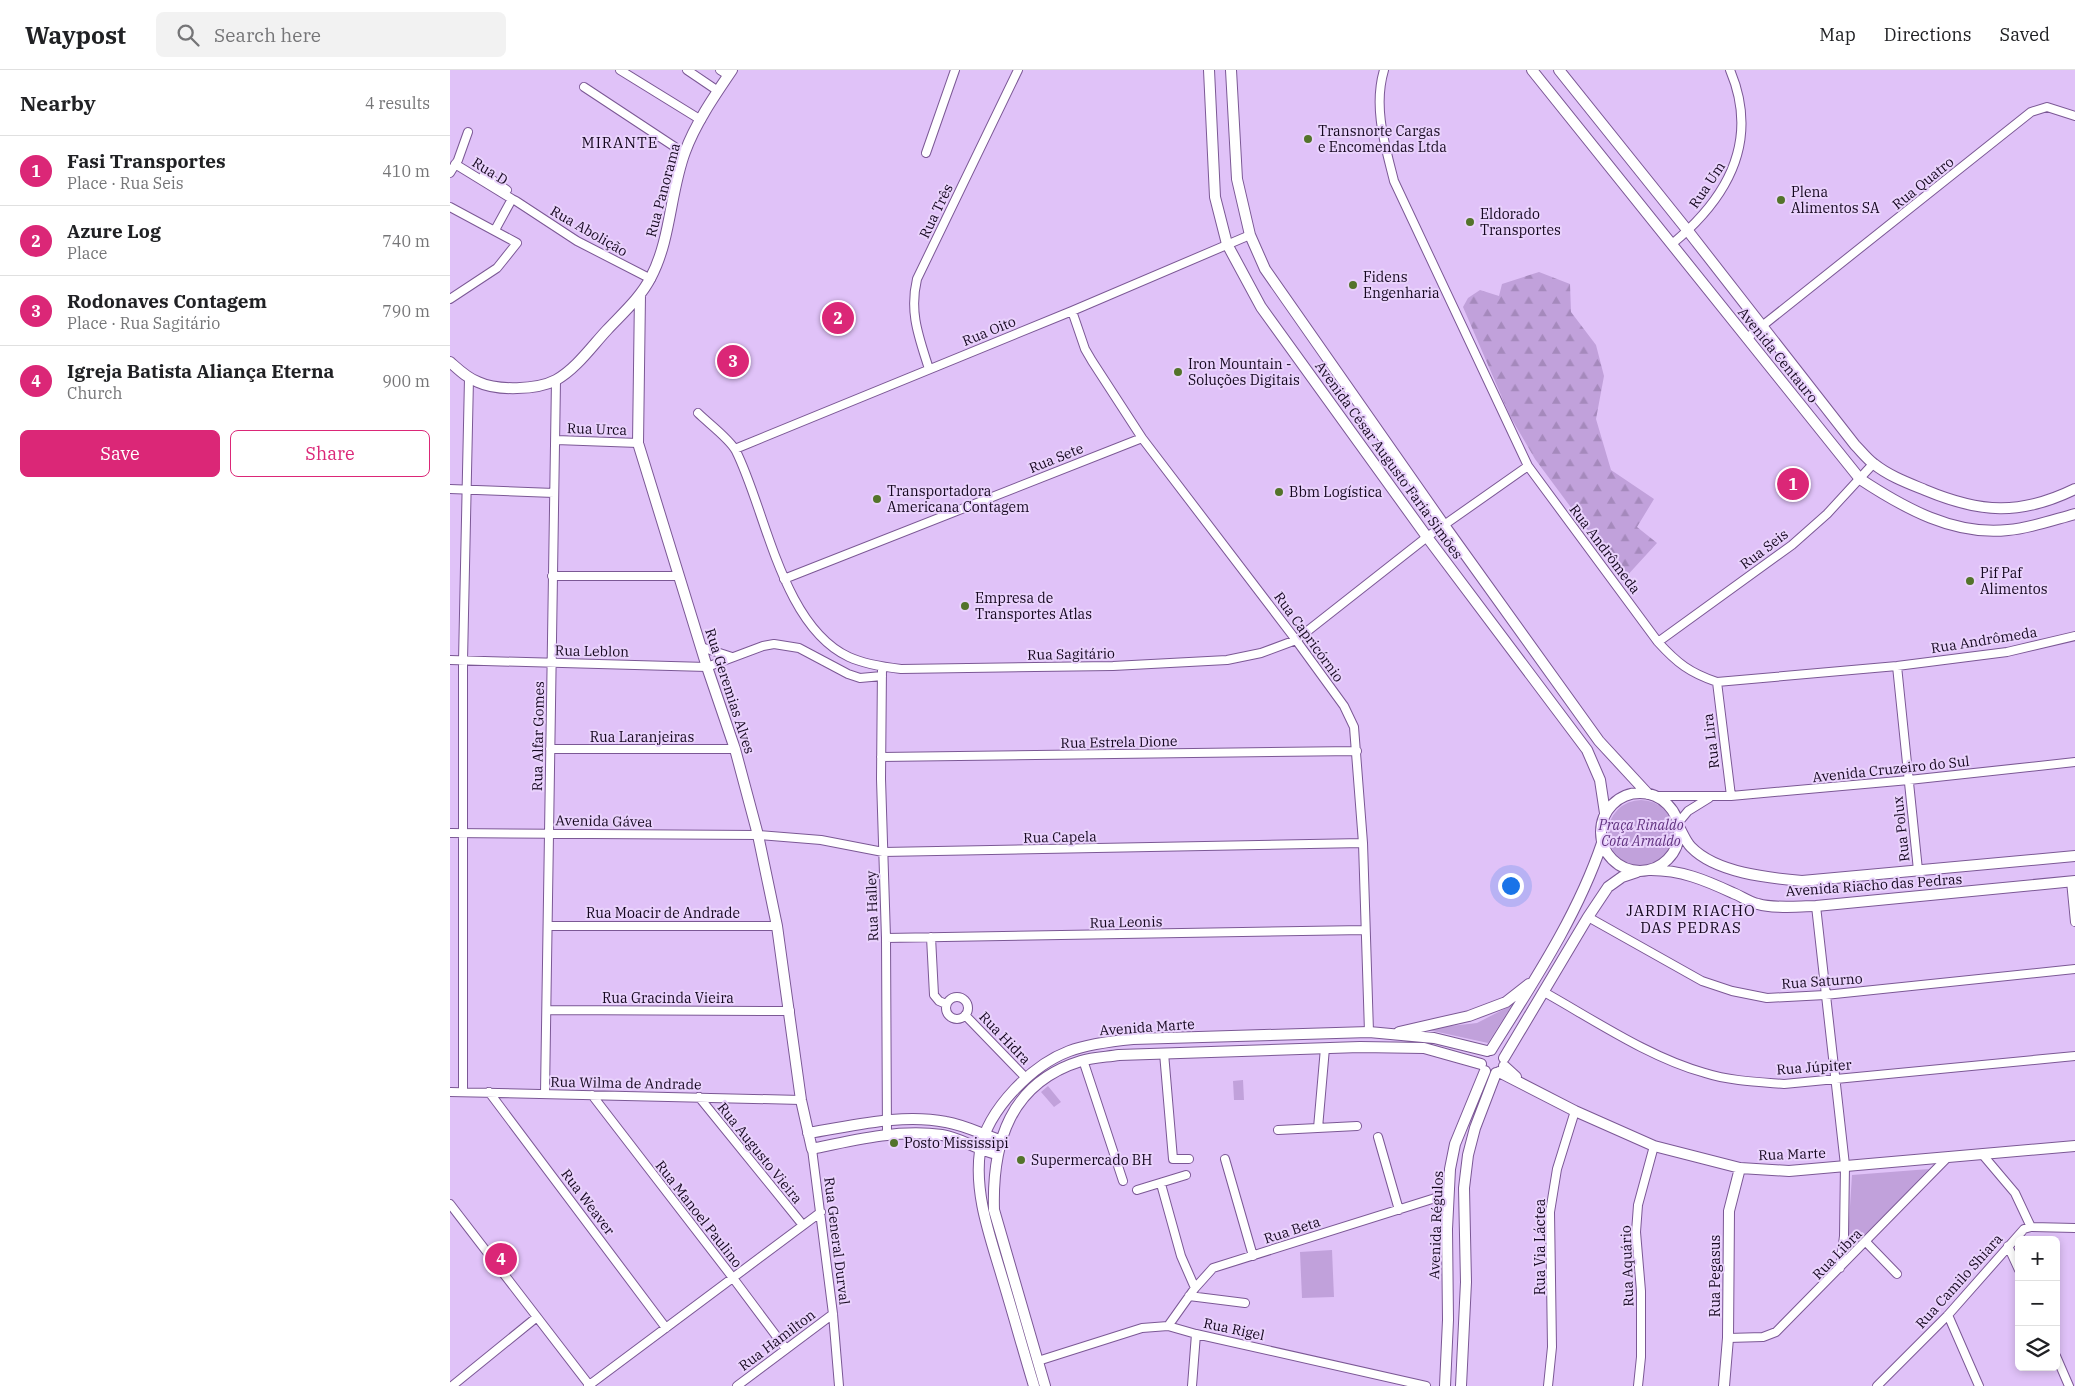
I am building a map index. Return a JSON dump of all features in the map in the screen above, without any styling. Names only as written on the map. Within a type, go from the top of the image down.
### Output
[{"type":"street","points":[[620,70],[701,120]]},
{"type":"street","points":[[687,70],[718,90]]},
{"type":"street","points":[[926,153],[956,70]]},
{"type":"street","name":"Rua Três","points":[[928,369],[913,317],[913,295],[917,279],[1018,70]]},
{"type":"street","name":"Avenida César Augusto Faria Simões","points":[[1209,70],[1215,197],[1227,244],[1261,307],[1427,537],[1586,750],[1600,780],[1605,813]]},
{"type":"street","name":"Avenida César Augusto Faria Simões","points":[[1231,70],[1237,179],[1250,235],[1265,268],[1444,525],[1599,741],[1651,795]]},
{"type":"street","name":"Rua Andrômeda","points":[[1384,70],[1379,86],[1382,133],[1394,181],[1528,466],[1658,642],[1674,659],[1695,674],[1717,682],[1897,666],[2007,652],[2075,636]]},
{"type":"street","name":"Avenida Centauro","points":[[1532,70],[1860,479],[1904,506],[1943,524],[1987,531],[2008,530],[2040,524],[2075,514]]},
{"type":"street","name":"Avenida Centauro","points":[[1559,70],[1688,231],[1855,445],[1873,464],[1908,483],[1938,496],[1964,505],[1984,508],[2007,509],[2038,504],[2075,489]]},
{"type":"street","name":"Rua Um","points":[[1672,244],[1688,231],[1708,209],[1737,162],[1743,124],[1736,88],[1730,70]]},
{"type":"street","name":"Rua Panorama","points":[[556,380],[574,366],[640,294],[651,279],[665,237],[684,153],[727,72]]},
{"type":"street","points":[[584,87],[684,153]]},
{"type":"street","name":"Rua Quatro","points":[[1746,338],[2031,112],[2048,107],[2075,116]]},
{"type":"street","points":[[450,173],[457,162],[468,132]]},
{"type":"street","points":[[450,156],[457,162]]},
{"type":"street","name":"Rua D","points":[[457,162],[514,200]]},
{"type":"street","name":"Rua Abolição","points":[[484,174],[513,195],[514,200],[577,241],[651,279]]},
{"type":"street","points":[[495,230],[514,200]]},
{"type":"street","points":[[450,207],[517,243],[497,268],[450,299]]},
{"type":"street","name":"Rua Oito","points":[[735,449],[1072,311],[1250,235]]},
{"type":"street","name":"Rua Geremias Alves","points":[[640,294],[638,443],[707,666],[735,749],[758,835],[777,926],[801,1100]]},
{"type":"street","name":"Rua Capricórnio","points":[[1072,311],[1085,349],[1142,438],[1296,640],[1344,706],[1354,727],[1363,844],[1370,1032]]},
{"type":"street","points":[[450,362],[469,378],[480,384],[510,388],[538,386],[556,380]]},
{"type":"street","points":[[463,1092],[463,661],[469,378]]},
{"type":"street","name":"Rua Alfar Gomes","points":[[545,1094],[556,380]]},
{"type":"street","name":"Rua Sagitário","points":[[698,413],[735,449],[784,579],[807,620],[826,641],[848,657],[882,667],[901,669],[1113,666],[1227,660],[1261,653],[1296,640],[1427,537],[1528,466]]},
{"type":"street","name":"Rua Sete","points":[[784,579],[1142,438]]},
{"type":"street","name":"Rua Urca","points":[[556,440],[638,443]]},
{"type":"street","name":"Rua Seis","points":[[1658,642],[1792,546],[1827,514],[1873,464]]},
{"type":"street","points":[[450,489],[554,494]]},
{"type":"street","points":[[552,576],[679,576]]},
{"type":"street","name":"Rua Leblon","points":[[450,660],[707,666],[763,646],[774,644],[788,645],[809,652],[848,674],[860,678],[882,676]]},
{"type":"street","points":[[702,647],[732,657]]},
{"type":"street","name":"Rua Polux","points":[[1897,666],[1918,870]]},
{"type":"street","name":"Rua Halley","points":[[882,667],[881,757],[886,938],[888,1135]]},
{"type":"street","name":"Rua Lira","points":[[1717,682],[1731,796]]},
{"type":"street","name":"Rua Laranjeiras","points":[[550,749],[735,749]]},
{"type":"street","name":"Rua Estrela Dione","points":[[881,757],[1357,751]]},
{"type":"street","name":"Avenida Cruzeiro do Sul","points":[[1651,795],[1709,798],[1909,780],[2075,762]]},
{"type":"street","points":[[1489,1050],[1535,978],[1583,891],[1602,843],[1602,823],[1605,813],[1613,803],[1623,796],[1635,793],[1651,795],[1669,807],[1678,825],[1678,838],[1675,849],[1661,866],[1651,870],[1637,872],[1625,869],[1615,863],[1607,854],[1602,843]]},
{"type":"street","name":"Avenida Cruzeiro do Sul","points":[[1678,825],[1688,811],[1709,798]]},
{"type":"street","name":"Avenida Riacho das Pedras","points":[[1678,825],[1691,847],[1721,865],[1762,877],[1802,881],[2075,856]]},
{"type":"street","name":"Avenida Gávea","points":[[450,833],[758,835]]},
{"type":"street","name":"Rua Capela","points":[[758,835],[821,840],[883,852],[1363,844]]},
{"type":"street","name":"Avenida Riacho das Pedras","points":[[1651,870],[1682,872],[1758,904],[1816,906],[2073,881]]},
{"type":"street","name":"Avenida Régulos","points":[[1461,1386],[1466,1282],[1464,1188],[1468,1155],[1475,1128],[1501,1067],[1588,917],[1608,887],[1622,877],[1637,872]]},
{"type":"street","points":[[2073,881],[2075,922]]},
{"type":"street","points":[[1816,906],[1845,1165],[1844,1236],[1840,1268]]},
{"type":"street","name":"Rua Saturno","points":[[1588,917],[1702,981],[1732,991],[1767,998],[1825,995],[2075,970]]},
{"type":"street","name":"Rua Moacir de Andrade","points":[[548,926],[777,926]]},
{"type":"street","name":"Rua Leonis","points":[[886,938],[1365,930]]},
{"type":"street","points":[[931,937],[934,995],[939,1002],[946,1004]]},
{"type":"street","points":[[1390,1034],[1469,1016],[1506,1002],[1535,978]]},
{"type":"street","name":"Rua Júpiter","points":[[1544,992],[1662,1057],[1705,1074],[1750,1081],[1784,1084],[2075,1056]]},
{"type":"street","points":[[954,997],[964,999],[968,1005],[965,1016],[960,1019],[953,1018],[946,1011],[946,1004],[954,997]]},
{"type":"street","name":"Rua Gracinda Vieira","points":[[547,1010],[790,1011]]},
{"type":"street","name":"Rua Hidra","points":[[965,1016],[1026,1078]]},
{"type":"street","name":"Avenida Marte","points":[[1034,1386],[1033,1363],[994,1210],[993,1181],[1000,1140],[1015,1109],[1035,1087],[1051,1074],[1083,1060],[1164,1052],[1325,1048],[1424,1048],[1483,1067],[1501,1067],[1499,1051],[1434,1038],[1370,1032],[1133,1039],[1099,1042],[1072,1049],[1049,1060],[1026,1078],[1004,1103],[984,1135],[980,1151],[979,1179],[984,1211],[1033,1363],[1045,1386]]},
{"type":"street","points":[[1318,1128],[1325,1048],[1324,1034]]},
{"type":"street","name":"Avenida Régulos","points":[[1445,1386],[1448,1320],[1448,1194],[1454,1144],[1483,1067],[1482,1056],[1489,1050]]},
{"type":"street","points":[[1164,1052],[1174,1159],[1189,1159]]},
{"type":"street","points":[[1083,1060],[1122,1181]]},
{"type":"street","name":"Rua Marte","points":[[1501,1067],[1525,1084],[1575,1111],[1654,1146],[1740,1168],[1789,1171],[2075,1146]]},
{"type":"street","points":[[1026,1078],[1035,1087]]},
{"type":"street","name":"Rua Wilma de Andrade","points":[[450,1092],[801,1100]]},
{"type":"street","name":"Rua Weaver","points":[[489,1092],[666,1328]]},
{"type":"street","name":"Rua Manoel Paulino","points":[[592,1095],[786,1350]]},
{"type":"street","name":"Rua Augusto Vieira","points":[[699,1097],[802,1224]]},
{"type":"street","name":"Rua General Durval","points":[[801,1100],[812,1149],[821,1212],[839,1386]]},
{"type":"street","name":"Rua Via Láctea","points":[[1548,1386],[1552,1347],[1550,1212],[1557,1169],[1575,1111]]},
{"type":"street","points":[[808,1133],[887,1120],[926,1119],[947,1122],[1000,1140]]},
{"type":"street","points":[[1278,1130],[1357,1126]]},
{"type":"street","points":[[812,1149],[888,1135],[943,1135],[967,1143],[980,1151],[997,1154]]},
{"type":"street","points":[[1378,1137],[1399,1210]]},
{"type":"street","name":"Rua Aquário","points":[[1638,1386],[1641,1357],[1641,1291],[1636,1232],[1638,1205],[1654,1146]]},
{"type":"street","points":[[1982,1154],[2015,1193],[2031,1227],[2075,1228]]},
{"type":"street","name":"Rua Libra","points":[[1728,1338],[1763,1337],[1776,1332],[1948,1157]]},
{"type":"street","points":[[1225,1158],[1253,1256]]},
{"type":"street","name":"Rua Pegasus","points":[[1724,1386],[1728,1338],[1729,1211],[1740,1168]]},
{"type":"street","points":[[1137,1190],[1186,1175]]},
{"type":"street","points":[[1161,1184],[1181,1256],[1195,1288]]},
{"type":"street","name":"Rua Beta","points":[[1168,1326],[1195,1288],[1213,1268],[1448,1194]]},
{"type":"street","points":[[450,1204],[589,1386],[802,1224],[821,1212]]},
{"type":"street","name":"Rua Camilo Shiara","points":[[1880,1384],[1948,1314],[2018,1234],[2024,1229],[2031,1227]]},
{"type":"street","points":[[1866,1242],[1897,1274]]},
{"type":"street","points":[[2008,1246],[2015,1261]]},
{"type":"street","points":[[1189,1296],[1245,1303]]},
{"type":"street","name":"Rua Hamilton","points":[[737,1386],[833,1314]]},
{"type":"street","points":[[1948,1314],[1979,1386]]},
{"type":"street","points":[[452,1386],[537,1317]]},
{"type":"street","name":"Rua Rigel","points":[[1033,1363],[1142,1328],[1168,1326],[1426,1386]]},
{"type":"street","points":[[1192,1386],[1196,1334]]},
{"type":"street","points":[[2060,1365],[2069,1386]]},
{"type":"green space","points":[[1539,272],[1570,284],[1571,312],[1596,345],[1604,376],[1596,419],[1611,470],[1654,499],[1637,527],[1657,543],[1624,579],[1535,459],[1510,416],[1463,307],[1468,298],[1480,290],[1499,296],[1502,284]]},
{"type":"green space","name":"Praça Rinaldo Cota Arnaldo","points":[[1635,800],[1647,800],[1665,809],[1672,820],[1674,833],[1672,846],[1665,857],[1654,864],[1635,866],[1622,861],[1613,852],[1608,839],[1608,827],[1613,814],[1622,805]]},
{"type":"green space","points":[[1512,1005],[1488,1043],[1424,1029],[1477,1023]]},
{"type":"green space","points":[[1243,1080],[1244,1100],[1234,1100],[1233,1081]]},
{"type":"green space","points":[[1048,1086],[1061,1102],[1054,1107],[1041,1092]]},
{"type":"green space","points":[[1929,1169],[1848,1253],[1847,1253],[1852,1175]]},
{"type":"green space","points":[[1332,1250],[1334,1297],[1302,1298],[1300,1252]]},
{"type":"place","name":"Transnorte Cargas e Encomendas Ltda","points":[[1308,139]]},
{"type":"place","name":"Plena Alimentos SA","points":[[1781,200]]},
{"type":"place","name":"Eldorado Transportes","points":[[1470,222]]},
{"type":"place","name":"Fidens Engenharia","points":[[1353,285]]},
{"type":"place","name":"Azure Log","points":[[838,318]]},
{"type":"place","name":"Rodonaves Contagem","points":[[733,361]]},
{"type":"place","name":"Iron Mountain - Soluções Digitais","points":[[1178,372]]},
{"type":"place","name":"Fasi Transportes","points":[[1793,484]]},
{"type":"place","name":"Bbm Logística","points":[[1279,492]]},
{"type":"place","name":"Transportadora Americana Contagem","points":[[877,499]]},
{"type":"place","name":"Pif Paf Alimentos","points":[[1970,581]]},
{"type":"place","name":"Empresa de Transportes Atlas","points":[[965,606]]},
{"type":"place","name":"Posto Mississipi","points":[[894,1143]]},
{"type":"place","name":"Supermercado BH","points":[[1021,1160]]},
{"type":"place","name":"Igreja Batista Aliança Eterna","points":[[501,1259]]},
{"type":"district","name":"MIRANTE","points":[[620,142]]},
{"type":"district","name":"JARDIM RIACHO DAS PEDRAS","points":[[1691,918]]}]
